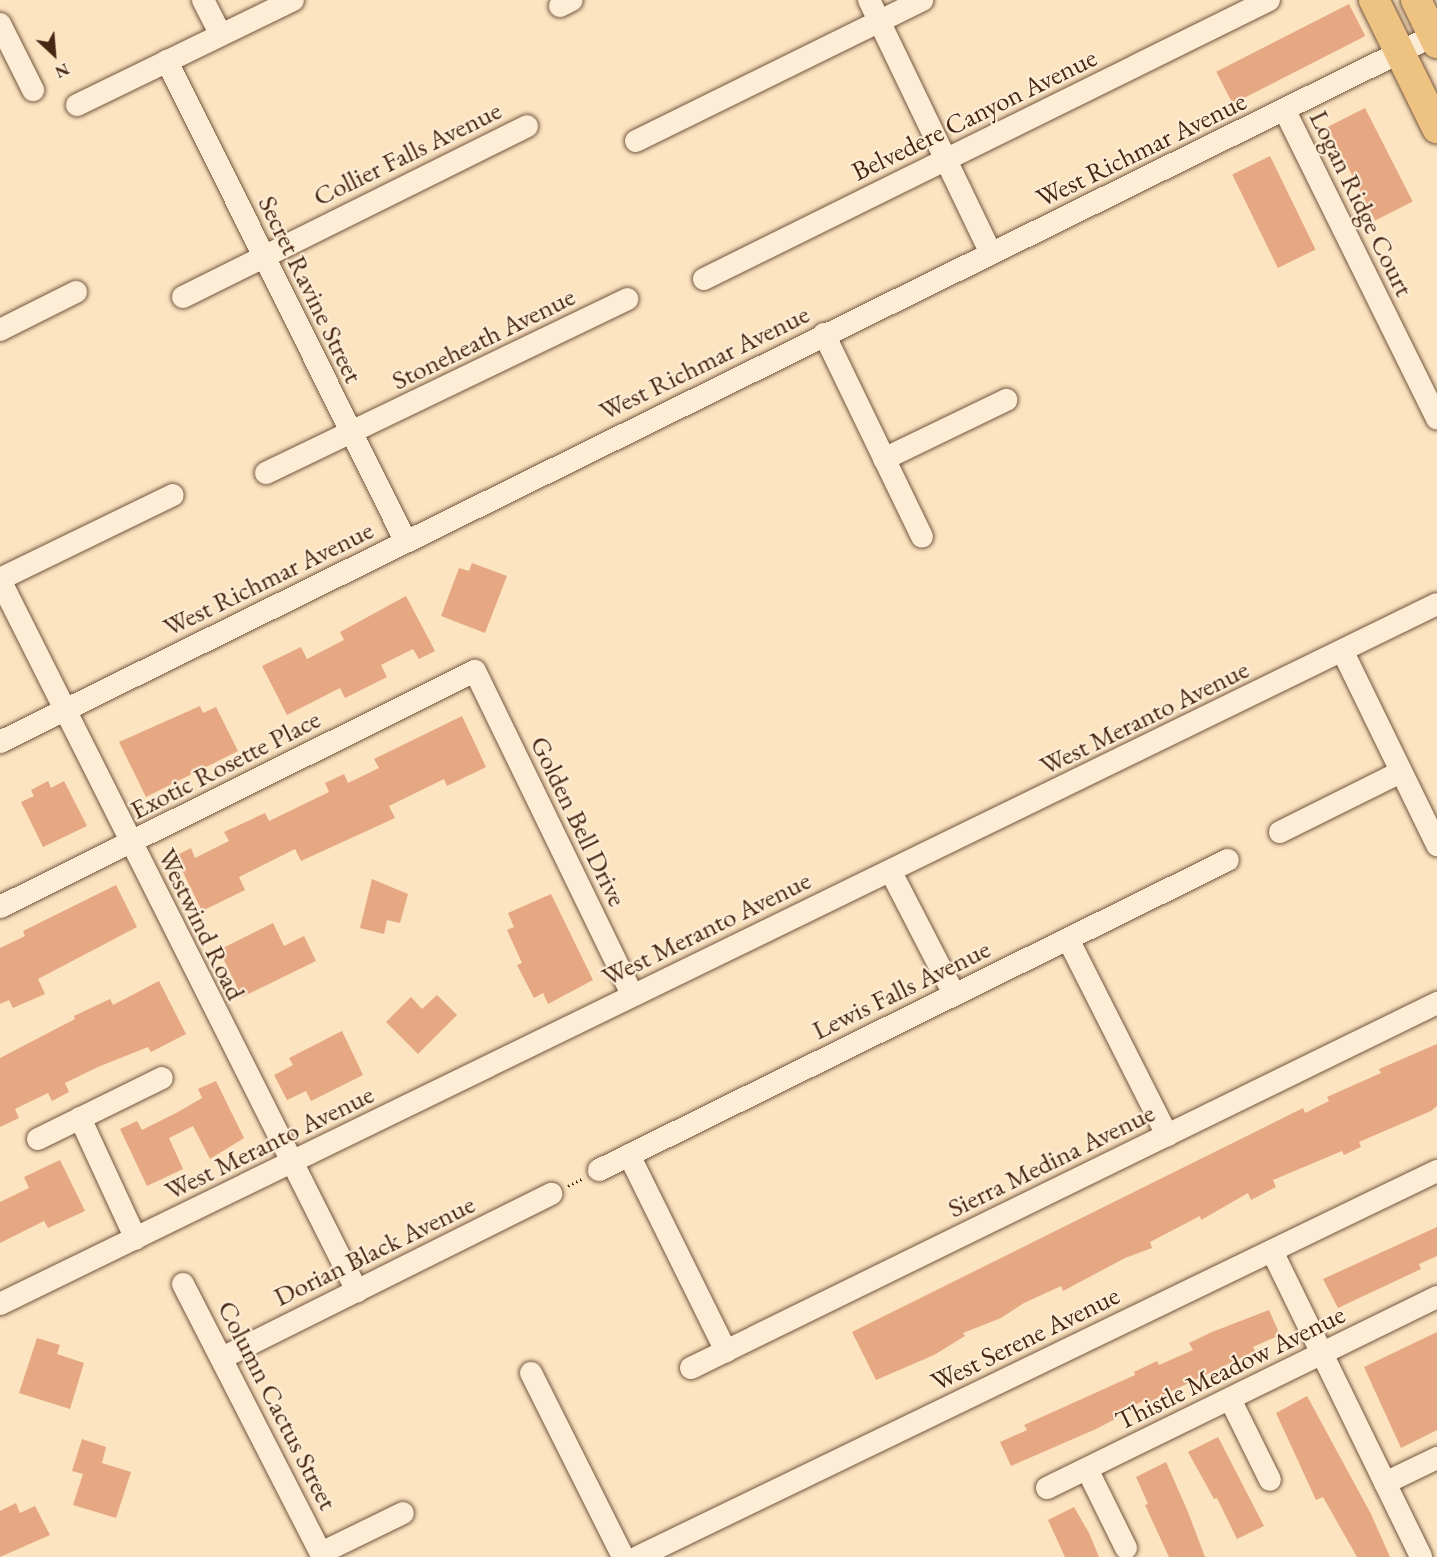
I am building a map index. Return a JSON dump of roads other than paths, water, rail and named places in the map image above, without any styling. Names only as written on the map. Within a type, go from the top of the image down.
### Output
[{"type":"main road","points":[[1374,0],[1437,128]]},
{"type":"main road","points":[[1416,0],[1436,37]]},
{"type":"street","points":[[203,0],[221,35]]},
{"type":"street","points":[[76,105],[293,0]]},
{"type":"street","points":[[869,0],[992,253]]},
{"type":"street","points":[[636,141],[922,0]]},
{"type":"street","name":"Belvedere Canyon Avenue","points":[[704,279],[1269,0]]},
{"type":"street","points":[[0,24],[9,64],[33,90]]},
{"type":"street","name":"West Richmar Avenue","points":[[0,742],[824,334],[1285,111],[1400,52],[1436,37]]},
{"type":"street","name":"Secret Ravine Street","points":[[167,61],[406,542]]},
{"type":"street","name":"Logan Ridge Court","points":[[1285,111],[1437,418]]},
{"type":"street","name":"Collier Falls Avenue","points":[[183,297],[527,126]]},
{"type":"street","points":[[0,330],[76,292]]},
{"type":"street","name":"Stoneheath Avenue","points":[[266,473],[627,300]]},
{"type":"street","points":[[824,334],[922,537]]},
{"type":"street","points":[[884,459],[1006,400]]},
{"type":"street","points":[[0,580],[173,495]]},
{"type":"street","name":"Westwind Road","points":[[0,580],[290,1164],[357,1291]]},
{"type":"street","name":"West Meranto Avenue","points":[[0,1304],[632,995],[1343,652],[1437,604]]},
{"type":"street","points":[[1343,652],[1437,845]]},
{"type":"street","name":"Exotic Rosette Place","points":[[0,907],[475,671]]},
{"type":"street","name":"Golden Bell Drive","points":[[475,671],[632,995]]},
{"type":"street","points":[[1280,832],[1401,772]]},
{"type":"street","name":"Lewis Falls Avenue","points":[[599,1170],[1228,860]]},
{"type":"street","points":[[891,872],[954,994]]},
{"type":"street","points":[[1068,939],[1167,1135]]},
{"type":"street","name":"Sierra Medina Avenue","points":[[691,1368],[1437,1003]]},
{"type":"street","points":[[38,1139],[162,1078]]},
{"type":"street","points":[[80,1118],[136,1239]]},
{"type":"street","points":[[628,1155],[726,1351]]},
{"type":"street","name":"West Serene Avenue","points":[[638,1557],[1437,1171]]},
{"type":"street","name":"Dorian Black Avenue","points":[[222,1358],[551,1194]]},
{"type":"street","points":[[1272,1251],[1421,1557]]},
{"type":"street","name":"Column Cactus Street","points":[[183,1284],[322,1555],[403,1513]]},
{"type":"street","name":"Thistle Meadow Avenue","points":[[1047,1488],[1437,1297]]},
{"type":"street","points":[[531,1373],[623,1557]]},
{"type":"street","points":[[1230,1399],[1270,1480]]},
{"type":"street","points":[[1385,1483],[1437,1458]]},
{"type":"street","points":[[1087,1469],[1126,1548]]}]
